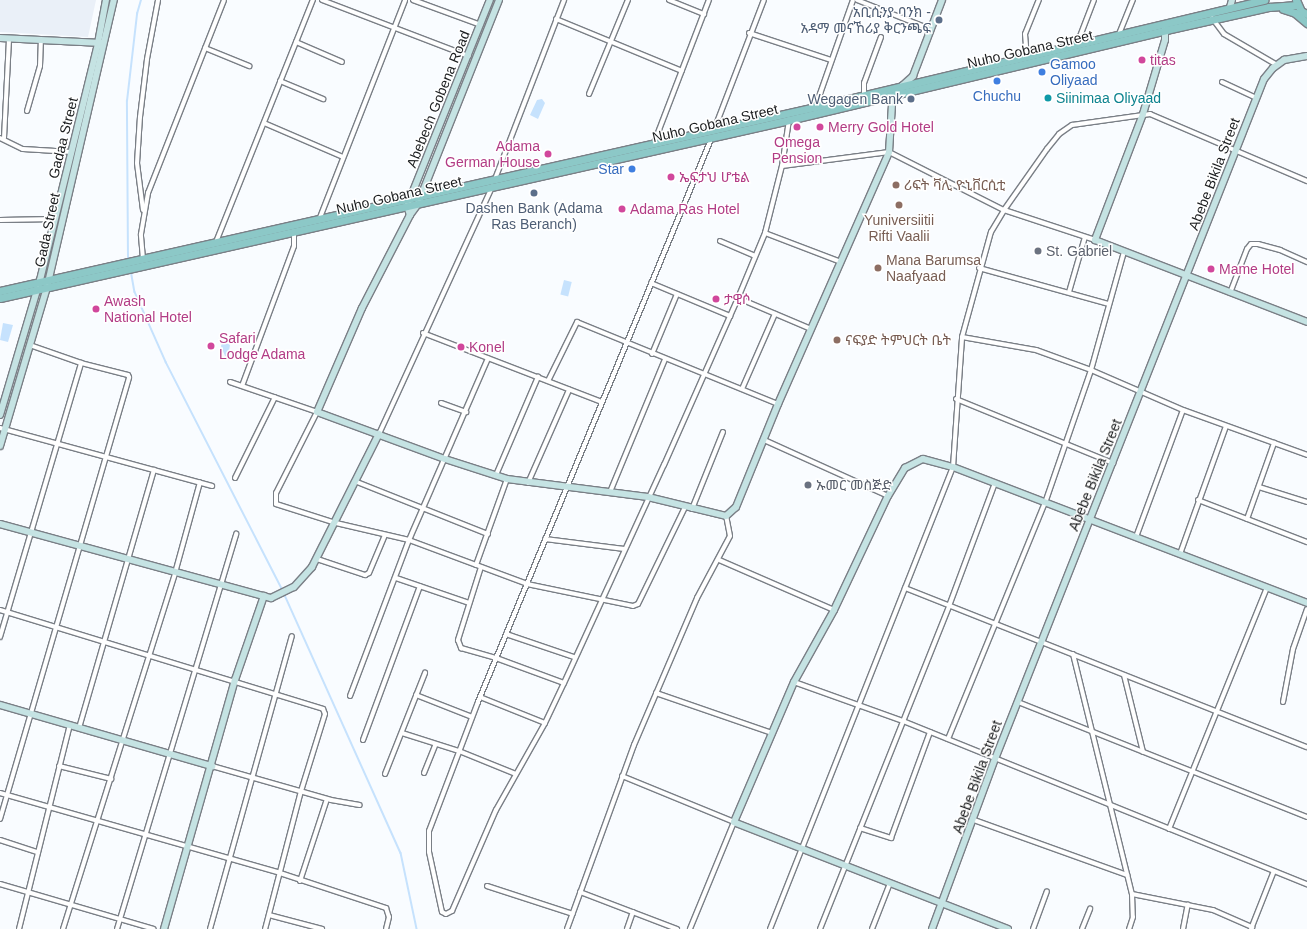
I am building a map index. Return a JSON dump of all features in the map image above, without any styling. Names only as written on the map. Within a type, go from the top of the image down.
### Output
[{"type":"main road","name":"Nuho Gobana Street","points":[[215,246],[319,219],[495,180],[654,142],[897,93],[1027,64],[1165,27],[1231,4],[1264,0]]},
{"type":"main road","name":"Nuho Gobana Street","points":[[110,270],[139,262],[215,246],[316,228],[789,120],[814,110],[864,94],[1120,34],[1213,20],[1296,2]]},
{"type":"main road","points":[[1296,2],[1307,14]]},
{"type":"main road","points":[[1275,7],[1291,10],[1307,23]]},
{"type":"main road","points":[[0,291],[40,280],[110,270]]},
{"type":"main road","points":[[0,298],[110,270]]},
{"type":"street","name":"Gadaa Street","points":[[0,415],[40,280],[98,43],[106,0]]},
{"type":"street","name":"Gada Street","points":[[0,446],[3,429],[47,287],[65,203],[106,43],[114,0]]},
{"type":"street","points":[[144,212],[137,163],[140,117],[147,59],[158,0]]},
{"type":"street","points":[[139,262],[144,212],[154,176],[224,0]]},
{"type":"street","points":[[215,246],[313,0]]},
{"type":"street","points":[[322,0],[469,56]]},
{"type":"street","points":[[316,228],[405,0]]},
{"type":"street","points":[[413,0],[481,25]]},
{"type":"street","name":"Abebech Gobena Road","points":[[407,206],[469,56],[490,0]]},
{"type":"street","name":"Abebech Gobena Road","points":[[318,412],[362,308],[410,215],[418,204],[499,0]]},
{"type":"street","points":[[0,524],[30,534],[271,598],[294,587],[305,577],[317,559],[357,482],[423,334],[492,187],[564,0]]},
{"type":"street","points":[[589,94],[628,0]]},
{"type":"street","points":[[669,0],[704,14]]},
{"type":"street","points":[[654,142],[709,0]]},
{"type":"street","points":[[764,0],[749,33],[711,137],[480,697],[427,841],[442,912],[446,914],[452,911],[496,810],[545,723],[564,683],[574,657],[648,497],[664,466],[738,298],[765,233],[782,166],[789,120]]},
{"type":"street","points":[[814,110],[853,0]]},
{"type":"street","points":[[857,0],[930,30]]},
{"type":"street","points":[[726,519],[736,507],[778,404],[888,152],[890,110],[897,93],[913,76],[942,0]]},
{"type":"street","points":[[1027,64],[1025,34],[1039,0]]},
{"type":"street","points":[[1077,45],[1094,0]]},
{"type":"street","points":[[1120,34],[1133,0]]},
{"type":"street","points":[[1210,12],[1213,20],[1224,34],[1237,43],[1277,65]]},
{"type":"street","points":[[556,19],[682,71]]},
{"type":"street","points":[[1095,240],[1143,114],[1165,27]]},
{"type":"street","points":[[749,33],[831,60]]},
{"type":"street","points":[[864,94],[864,83],[882,37]]},
{"type":"street","points":[[0,38],[106,43]]},
{"type":"street","points":[[9,38],[2,138],[23,149],[72,152]]},
{"type":"street","points":[[27,111],[40,66],[41,40]]},
{"type":"street","points":[[296,42],[342,62]]},
{"type":"street","points":[[205,48],[249,66]]},
{"type":"street","name":"Abebe Bikila Street","points":[[932,929],[974,820],[995,759],[1188,277],[1264,79],[1284,60],[1307,56]]},
{"type":"street","points":[[280,81],[323,99]]},
{"type":"street","points":[[1222,82],[1257,98]]},
{"type":"street","points":[[770,929],[953,467],[956,399],[962,337],[979,268],[991,232],[1004,210],[1047,149],[1065,130],[1072,126],[1091,121],[1143,114],[1164,118],[1307,181]]},
{"type":"street","points":[[264,123],[343,157]]},
{"type":"street","points":[[782,166],[888,152],[1004,210],[1095,240],[1307,322]]},
{"type":"street","points":[[407,206],[410,215]]},
{"type":"street","points":[[0,220],[55,219]]},
{"type":"street","points":[[242,386],[294,246],[294,225]]},
{"type":"street","points":[[765,233],[841,262]]},
{"type":"street","points":[[1069,292],[1085,237]]},
{"type":"street","points":[[720,241],[755,256]]},
{"type":"street","points":[[1230,293],[1247,248],[1251,244],[1258,244],[1280,250],[1307,262]]},
{"type":"street","points":[[948,739],[994,623],[1045,503],[1090,370],[1124,252]]},
{"type":"street","points":[[979,268],[1110,304]]},
{"type":"street","points":[[651,283],[730,316]]},
{"type":"street","points":[[652,354],[677,294]]},
{"type":"street","points":[[738,298],[811,329]]},
{"type":"street","points":[[742,389],[775,314]]},
{"type":"street","points":[[548,382],[577,322],[626,344],[704,373],[778,404]]},
{"type":"street","points":[[423,334],[602,402]]},
{"type":"street","points":[[962,337],[1036,350],[1090,370],[1183,410],[1307,455]]},
{"type":"street","points":[[0,819],[79,547],[108,457],[129,378],[128,375],[81,363],[30,344]]},
{"type":"street","points":[[350,696],[396,578],[409,540],[466,412],[488,358]]},
{"type":"street","points":[[610,492],[665,359]]},
{"type":"street","points":[[0,637],[30,534],[59,444],[81,363]]},
{"type":"street","points":[[496,476],[538,378]]},
{"type":"street","points":[[230,382],[496,476],[528,483],[567,486],[648,497],[726,519]]},
{"type":"street","points":[[528,483],[569,390]]},
{"type":"street","points":[[235,478],[275,397]]},
{"type":"street","points":[[956,399],[1113,463]]},
{"type":"street","points":[[441,403],[466,412]]},
{"type":"street","points":[[1136,537],[1183,410]]},
{"type":"street","points":[[318,412],[275,498],[276,504],[336,523],[409,540],[527,584],[633,606],[641,600],[685,507]]},
{"type":"street","points":[[1180,554],[1198,500],[1226,426]]},
{"type":"street","points":[[3,429],[212,486]]},
{"type":"street","points":[[692,509],[723,432]]},
{"type":"street","points":[[764,440],[888,496]]},
{"type":"street","points":[[1247,519],[1274,443]]},
{"type":"street","points":[[690,929],[794,682],[834,610],[888,496],[905,468],[914,462],[923,459],[953,467],[1307,603]]},
{"type":"street","points":[[79,728],[154,470]]},
{"type":"street","points":[[476,565],[507,479]]},
{"type":"street","points":[[63,929],[175,573],[200,482]]},
{"type":"street","points":[[357,482],[424,507],[488,534]]},
{"type":"street","points":[[820,929],[949,606],[995,483]]},
{"type":"street","points":[[1259,487],[1307,502]]},
{"type":"street","points":[[1198,500],[1307,542]]},
{"type":"street","points":[[567,929],[622,776],[656,693],[697,598],[719,560],[730,536],[726,519]]},
{"type":"street","points":[[117,929],[146,835],[168,753],[236,534]]},
{"type":"street","points":[[317,559],[365,575],[369,573],[385,535]]},
{"type":"street","points":[[546,539],[624,549]]},
{"type":"street","points":[[719,560],[834,610]]},
{"type":"street","points":[[481,567],[469,602],[458,644],[461,648],[496,658],[564,683]]},
{"type":"street","points":[[396,578],[469,602]]},
{"type":"street","points":[[363,740],[420,586]]},
{"type":"street","points":[[905,588],[1073,654],[1217,713],[1307,747]]},
{"type":"street","points":[[1169,829],[1267,588]]},
{"type":"street","points":[[164,929],[189,847],[235,680],[264,596]]},
{"type":"street","points":[[1283,702],[1293,649],[1307,609]]},
{"type":"street","points":[[0,610],[319,705],[325,714],[301,791],[265,929]]},
{"type":"street","points":[[506,634],[574,657]]},
{"type":"street","points":[[210,929],[292,636]]},
{"type":"street","points":[[1073,654],[1132,894],[1132,917],[1129,929]]},
{"type":"street","points":[[386,774],[425,673]]},
{"type":"street","points":[[1124,675],[1143,752]]},
{"type":"street","points":[[794,682],[860,704],[1307,884]]},
{"type":"street","points":[[656,693],[772,733]]},
{"type":"street","points":[[416,695],[472,717]]},
{"type":"street","points":[[480,697],[545,723]]},
{"type":"street","points":[[1018,702],[1307,817]]},
{"type":"street","points":[[0,705],[327,799],[360,805]]},
{"type":"street","points":[[19,929],[70,725]]},
{"type":"street","points":[[860,828],[891,838],[930,732]]},
{"type":"street","points":[[402,733],[459,751],[516,774]]},
{"type":"street","points":[[424,773],[436,744]]},
{"type":"street","points":[[59,766],[111,779]]},
{"type":"street","points":[[622,776],[734,822],[1008,929]]},
{"type":"street","points":[[0,793],[280,873],[300,881],[386,908],[390,917],[386,929]]},
{"type":"street","points":[[300,881],[327,799]]},
{"type":"street","points":[[974,820],[1127,875]]},
{"type":"street","points":[[0,840],[38,852]]},
{"type":"street","points":[[1132,894],[1213,910],[1251,928],[1274,871]]},
{"type":"street","points":[[872,929],[890,883]]},
{"type":"street","points":[[0,884],[154,929]]},
{"type":"street","points":[[487,886],[573,914]]},
{"type":"street","points":[[1033,929],[1047,891]]},
{"type":"street","points":[[580,892],[677,929]]},
{"type":"street","points":[[1183,929],[1188,904]]},
{"type":"street","points":[[1082,929],[1090,909]]},
{"type":"street","points":[[627,929],[633,912]]},
{"type":"street","points":[[269,915],[322,929]]},
{"type":"shaded area","points":[[0,0],[96,0],[88,37],[0,32]]},
{"type":"water","points":[[542,99],[545,103],[538,119],[530,115],[537,100]]},
{"type":"water","points":[[564,280],[572,282],[568,296],[560,295]]},
{"type":"water","points":[[3,323],[13,325],[8,342],[0,340]]},
{"type":"water","points":[[223,341],[230,345],[228,357],[225,356],[221,346]]},
{"type":"waterway","points":[[128,259],[127,101],[137,14],[141,0]]},
{"type":"waterway","points":[[131,270],[135,292],[166,362],[282,589]]},
{"type":"waterway","points":[[284,593],[401,853],[417,929]]},
{"type":"place","name":"አቢሲንያ ባንክ - አዳማ መናኸሪያ ቅርንጫፍ","points":[[939,20]]},
{"type":"place","name":"titas","points":[[1142,60]]},
{"type":"place","name":"Gamoo Oliyaad","points":[[1042,72]]},
{"type":"place","name":"Chuchu","points":[[997,81]]},
{"type":"place","name":"Siinimaa Oliyaad","points":[[1048,98]]},
{"type":"place","name":"Wegagen Bank","points":[[911,99]]},
{"type":"place","name":"Omega Pension","points":[[797,127]]},
{"type":"place","name":"Merry Gold Hotel","points":[[820,127]]},
{"type":"place","name":"Adama German House","points":[[548,154]]},
{"type":"place","name":"Star","points":[[632,169]]},
{"type":"place","name":"ኤፍታህ ሆቴል","points":[[671,177]]},
{"type":"place","name":"ሪፍት ቫሊ ዮኒቨርሲቲ","points":[[896,185]]},
{"type":"place","name":"Dashen Bank (Adama Ras Beranch)","points":[[534,193]]},
{"type":"place","name":"Yuniversiitii Rifti Vaalii","points":[[899,205]]},
{"type":"place","name":"Adama Ras Hotel","points":[[622,209]]},
{"type":"place","name":"St. Gabriel","points":[[1038,251]]},
{"type":"place","name":"Mana Barumsa Naafyaad","points":[[878,268]]},
{"type":"place","name":"Mame Hotel","points":[[1211,269]]},
{"type":"place","name":"ታዊሶ","points":[[716,299]]},
{"type":"place","name":"Awash National Hotel","points":[[96,309]]},
{"type":"place","name":"ናፍያድ ትምህርት ቤት","points":[[837,340]]},
{"type":"place","name":"Safari Lodge Adama","points":[[211,346]]},
{"type":"place","name":"Konel","points":[[461,347]]},
{"type":"place","name":"ኡመር መስጅድ","points":[[808,485]]}]
